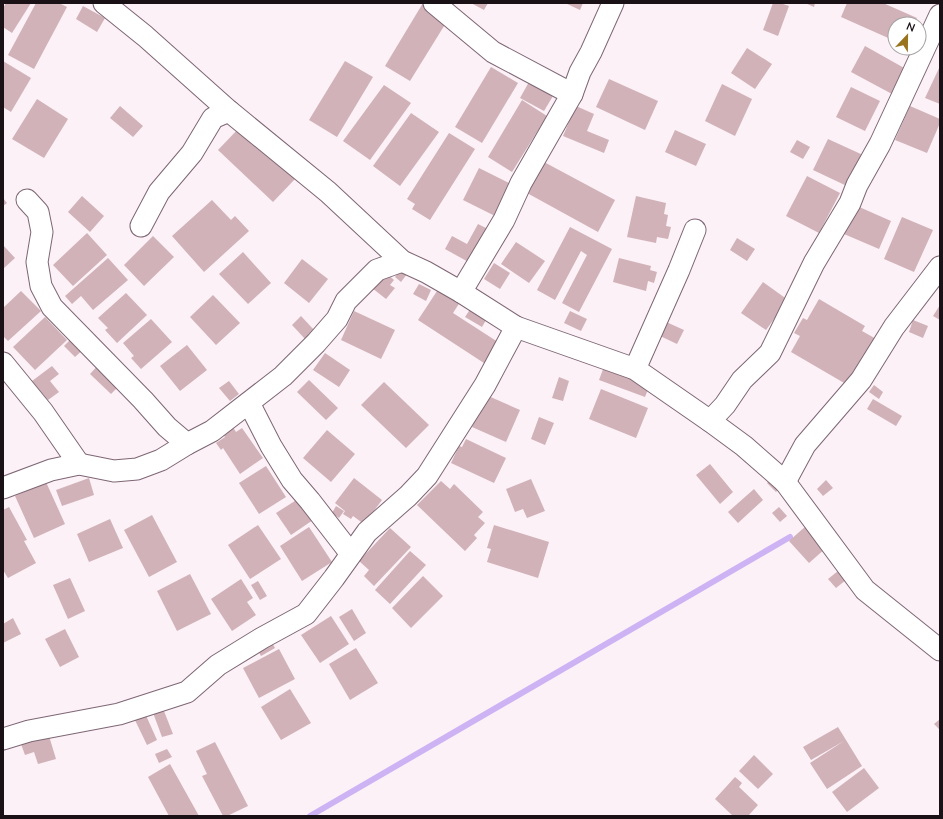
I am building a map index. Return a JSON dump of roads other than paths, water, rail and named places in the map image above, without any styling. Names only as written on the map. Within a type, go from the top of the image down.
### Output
[{"type":"street","points":[[104,3],[145,36],[229,110],[328,192],[402,261],[426,272],[461,292],[516,327],[635,369],[744,446],[785,482],[865,590],[940,650]]},
{"type":"street","points":[[434,3],[493,52],[572,94]]},
{"type":"street","points":[[461,292],[504,220],[521,183],[572,94],[580,72],[591,52],[613,3]]},
{"type":"street","points":[[710,421],[725,405],[742,380],[770,353],[814,263],[850,203],[857,185],[880,144],[940,15]]},
{"type":"street","points":[[141,226],[159,192],[192,152],[213,118],[229,110]]},
{"type":"street","points":[[27,200],[38,212],[42,232],[37,262],[41,286],[52,307],[143,400],[167,427],[187,444]]},
{"type":"street","points":[[635,369],[695,230]]},
{"type":"street","points":[[3,488],[51,470],[79,464],[114,472],[137,469],[161,460],[212,431],[283,376],[316,343],[337,319],[346,301],[377,270],[402,261]]},
{"type":"street","points":[[785,482],[805,445],[861,380],[894,327],[940,267]]},
{"type":"street","points":[[3,739],[29,731],[119,714],[187,692],[218,665],[262,638],[306,614],[367,532],[408,496],[427,476],[485,385],[516,327]]},
{"type":"street","points":[[3,363],[43,412],[79,464]]},
{"type":"street","points":[[249,403],[271,446],[292,480],[310,500],[351,554]]},
{"type":"waterway","points":[[310,816],[790,537]]}]
